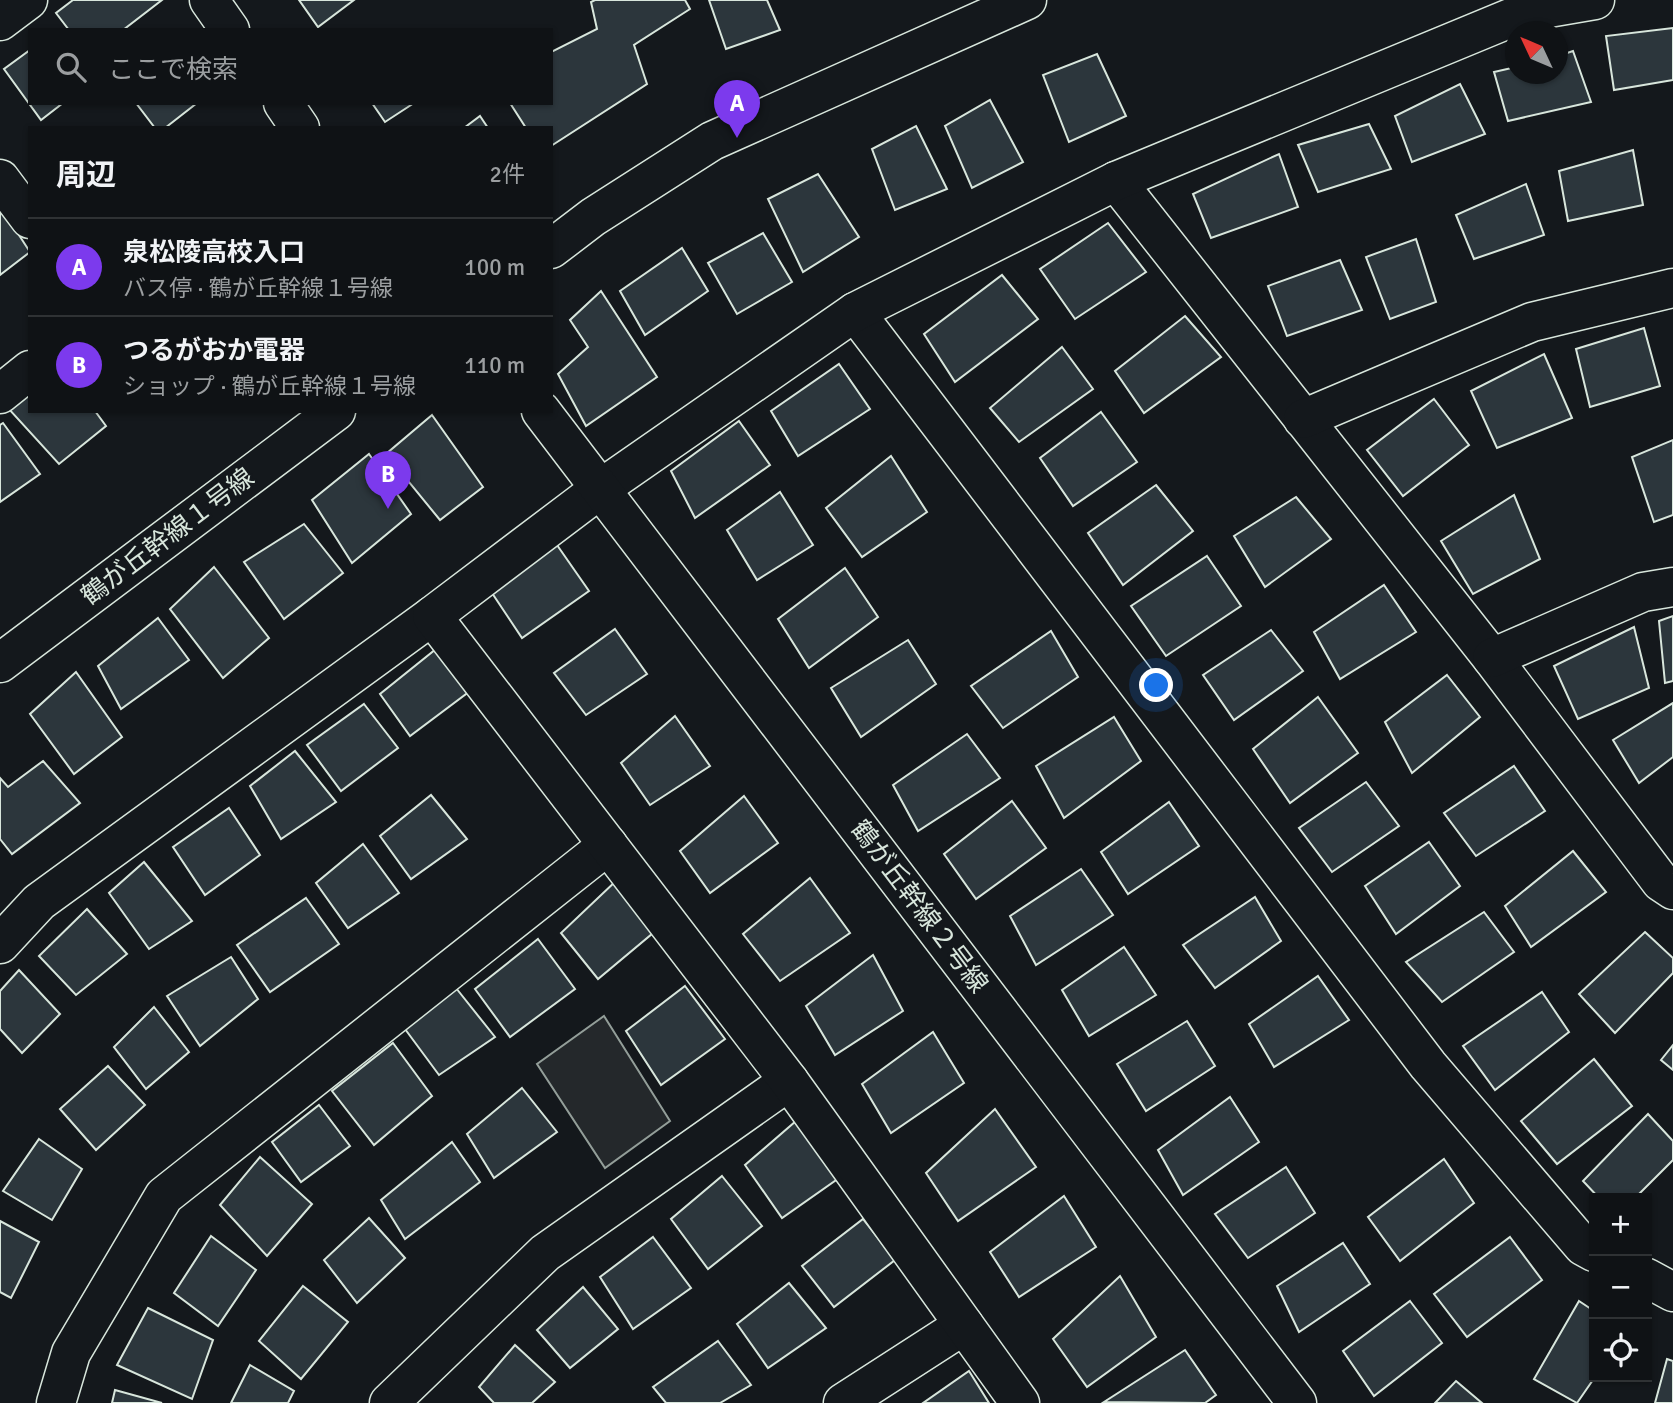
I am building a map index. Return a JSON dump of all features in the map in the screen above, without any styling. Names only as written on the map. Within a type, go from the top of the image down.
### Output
[{"type":"street","points":[[0,21],[28,0]]},
{"type":"street","points":[[209,0],[229,28]]},
{"type":"street","points":[[553,247],[593,217],[712,141],[1027,0]]},
{"type":"street","points":[[0,944],[39,902],[432,616],[600,489],[855,312],[1116,181],[1525,12],[1595,0]]},
{"type":"street","points":[[284,105],[299,126]]},
{"type":"street","points":[[0,179],[28,216]]},
{"type":"street","points":[[1116,181],[1492,658],[1661,882],[1673,890]]},
{"type":"street","points":[[1303,419],[1532,322],[1673,288]]},
{"type":"street","points":[[855,312],[1428,1065],[1583,1246],[1589,1249]]},
{"type":"street","points":[[0,394],[28,372]]},
{"type":"street","name":"鶴が丘幹線１号線","points":[[0,663],[333,413]]},
{"type":"street","name":"鶴が丘幹線２号線","points":[[543,413],[1297,1403]]},
{"type":"street","points":[[1492,658],[1643,592],[1673,587]]},
{"type":"street","points":[[432,616],[789,1081],[1020,1403]]},
{"type":"street","points":[[56,1403],[71,1353],[164,1196],[608,845]]},
{"type":"street","points":[[389,1403],[545,1253],[789,1081]]},
{"type":"street","points":[[1652,1281],[1673,1292]]},
{"type":"street","points":[[843,1403],[964,1325]]},
{"type":"shaded area","points":[[604,1016],[670,1121],[605,1168],[537,1064]]},
{"type":"building","points":[[73,0],[162,0],[126,28],[67,28],[56,13]]},
{"type":"building","points":[[299,0],[354,0],[318,27]]},
{"type":"building","points":[[685,0],[690,9],[634,45],[647,84],[553,145],[553,126],[525,126],[511,105],[553,105],[553,51],[597,29],[591,2]]},
{"type":"building","points":[[709,0],[767,0],[780,30],[726,49]]},
{"type":"building","points":[[1673,28],[1673,80],[1614,90],[1606,36]]},
{"type":"building","points":[[28,51],[28,102],[4,69]]},
{"type":"building","points":[[1573,51],[1591,102],[1508,121],[1494,72],[1505,70],[1505,84],[1568,84],[1568,53]]},
{"type":"building","points":[[1097,54],[1126,116],[1069,142],[1043,75]]},
{"type":"building","points":[[1460,84],[1485,134],[1412,162],[1395,116]]},
{"type":"building","points":[[990,100],[1023,162],[972,188],[945,126]]},
{"type":"building","points":[[30,105],[60,105],[41,120]]},
{"type":"building","points":[[138,105],[194,105],[168,126],[153,126]]},
{"type":"building","points":[[373,105],[411,105],[385,122]]},
{"type":"building","points":[[480,116],[487,126],[467,126]]},
{"type":"building","points":[[1369,124],[1391,169],[1318,192],[1298,145]]},
{"type":"building","points":[[916,126],[947,189],[895,210],[872,149]]},
{"type":"building","points":[[1633,150],[1643,205],[1568,221],[1559,171]]},
{"type":"building","points":[[1279,154],[1298,207],[1211,238],[1193,194]]},
{"type":"building","points":[[818,174],[859,237],[803,272],[768,199]]},
{"type":"building","points":[[1526,184],[1544,235],[1474,259],[1456,215]]},
{"type":"building","points":[[2,209],[28,249],[28,254],[0,275]]},
{"type":"building","points":[[1108,223],[1146,272],[1075,319],[1040,269]]},
{"type":"building","points":[[763,233],[792,282],[737,314],[708,263]]},
{"type":"building","points":[[1416,239],[1436,302],[1390,319],[1366,257]]},
{"type":"building","points":[[682,248],[708,291],[645,335],[620,291]]},
{"type":"building","points":[[1340,260],[1362,310],[1287,336],[1268,286]]},
{"type":"building","points":[[1002,275],[1038,319],[955,382],[924,334]]},
{"type":"building","points":[[601,291],[657,377],[586,426],[558,374],[588,347],[570,320]]},
{"type":"building","points":[[1185,316],[1221,357],[1144,413],[1115,371]]},
{"type":"building","points":[[1644,328],[1660,386],[1590,407],[1576,349]]},
{"type":"building","points":[[1062,347],[1093,389],[1019,442],[990,408]]},
{"type":"building","points":[[1544,354],[1572,418],[1497,448],[1471,391]]},
{"type":"building","points":[[839,364],[870,409],[798,456],[771,411]]},
{"type":"building","points":[[28,391],[28,413],[96,413],[106,426],[59,464],[7,407]]},
{"type":"building","points":[[1434,399],[1469,445],[1403,496],[1367,450]]},
{"type":"building","points":[[1101,412],[1137,462],[1073,506],[1040,458]]},
{"type":"building","points":[[432,415],[483,487],[440,520],[386,454]]},
{"type":"building","points":[[739,421],[770,465],[695,518],[671,471]]},
{"type":"building","points":[[3,423],[40,474],[0,502],[0,425]]},
{"type":"building","points":[[1673,440],[1673,515],[1654,522],[1632,457]]},
{"type":"building","points":[[369,454],[411,514],[352,563],[312,500]]},
{"type":"building","points":[[891,456],[927,512],[862,557],[826,508]]},
{"type":"building","points":[[1156,485],[1193,531],[1123,585],[1088,533]]},
{"type":"building","points":[[780,492],[813,545],[757,580],[727,530]]},
{"type":"building","points":[[1514,495],[1540,559],[1473,594],[1441,541]]},
{"type":"building","points":[[1296,497],[1331,539],[1265,587],[1234,536]]},
{"type":"building","points":[[304,524],[343,573],[284,619],[244,562]]},
{"type":"building","points":[[557,545],[589,591],[522,638],[492,593]]},
{"type":"building","points":[[1207,556],[1241,606],[1166,656],[1131,606]]},
{"type":"building","points":[[214,567],[269,638],[223,678],[170,609]]},
{"type":"building","points":[[845,568],[878,617],[809,668],[778,619]]},
{"type":"building","points":[[1384,585],[1416,632],[1340,679],[1314,632]]},
{"type":"building","points":[[1673,616],[1673,681],[1665,683],[1659,621]]},
{"type":"building","points":[[158,618],[189,660],[121,709],[98,666]]},
{"type":"building","points":[[1634,627],[1649,688],[1578,719],[1554,666]]},
{"type":"building","points":[[615,629],[647,674],[586,715],[554,673]]},
{"type":"building","points":[[1271,630],[1303,671],[1234,720],[1203,675]]},
{"type":"building","points":[[1051,631],[1078,677],[1003,728],[971,686]]},
{"type":"building","points":[[908,640],[936,684],[861,737],[831,688]]},
{"type":"building","points":[[441,645],[474,688],[410,736],[380,694]]},
{"type":"building","points":[[76,672],[122,737],[74,774],[30,714]]},
{"type":"building","points":[[1447,675],[1480,717],[1412,773],[1385,722]]},
{"type":"building","points":[[1318,697],[1358,753],[1290,803],[1253,749]]},
{"type":"building","points":[[1673,703],[1673,757],[1639,783],[1613,740]]},
{"type":"building","points":[[364,704],[398,748],[341,791],[307,745]]},
{"type":"building","points":[[675,716],[710,766],[650,805],[621,763]]},
{"type":"building","points":[[1114,717],[1141,761],[1064,818],[1036,766]]},
{"type":"building","points":[[967,734],[1000,778],[918,831],[893,785]]},
{"type":"building","points":[[295,751],[336,802],[281,839],[250,786]]},
{"type":"building","points":[[43,761],[80,803],[12,854],[0,839],[0,778],[8,787]]},
{"type":"building","points":[[1514,766],[1545,811],[1476,856],[1444,813]]},
{"type":"building","points":[[1366,782],[1399,826],[1332,872],[1299,828]]},
{"type":"building","points":[[431,795],[467,839],[411,879],[380,836]]},
{"type":"building","points":[[744,796],[778,843],[710,893],[680,851]]},
{"type":"building","points":[[1012,801],[1046,848],[976,899],[944,854]]},
{"type":"building","points":[[1169,802],[1199,846],[1128,894],[1101,852]]},
{"type":"building","points":[[229,808],[260,855],[205,895],[173,847]]},
{"type":"building","points":[[1429,842],[1460,886],[1396,934],[1365,886]]},
{"type":"building","points":[[363,844],[399,893],[348,928],[316,883]]},
{"type":"building","points":[[1573,851],[1606,892],[1531,947],[1505,906]]},
{"type":"building","points":[[144,862],[192,921],[149,949],[109,893]]},
{"type":"building","points":[[1081,869],[1113,915],[1036,965],[1010,916]]},
{"type":"building","points":[[810,878],[850,933],[780,981],[743,934]]},
{"type":"building","points":[[618,879],[659,928],[598,979],[561,933]]},
{"type":"building","points":[[1255,897],[1281,941],[1215,988],[1183,945]]},
{"type":"building","points":[[306,898],[339,944],[270,992],[237,945]]},
{"type":"building","points":[[87,909],[127,954],[76,995],[39,956]]},
{"type":"building","points":[[1484,912],[1514,952],[1442,1002],[1406,962]]},
{"type":"building","points":[[1645,932],[1673,958],[1673,973],[1615,1033],[1579,994]]},
{"type":"building","points":[[538,939],[575,989],[510,1037],[475,989]]},
{"type":"building","points":[[1124,947],[1156,995],[1089,1036],[1062,990]]},
{"type":"building","points":[[873,955],[903,1011],[835,1055],[806,1006]]},
{"type":"building","points":[[231,957],[258,999],[200,1046],[167,996]]},
{"type":"building","points":[[19,970],[60,1014],[22,1053],[0,1029],[0,991]]},
{"type":"building","points":[[1318,976],[1349,1020],[1274,1067],[1249,1024]]},
{"type":"building","points":[[685,986],[725,1039],[661,1085],[626,1031]]},
{"type":"building","points":[[456,988],[495,1037],[439,1075],[405,1029]]},
{"type":"building","points":[[1542,992],[1569,1032],[1495,1090],[1463,1046]]},
{"type":"building","points":[[154,1007],[189,1052],[146,1089],[114,1047]]},
{"type":"building","points":[[1187,1021],[1215,1066],[1146,1111],[1117,1064]]},
{"type":"building","points":[[933,1032],[964,1083],[891,1133],[862,1084]]},
{"type":"building","points":[[393,1043],[432,1096],[374,1145],[332,1091]]},
{"type":"building","points":[[1673,1045],[1673,1070],[1661,1060]]},
{"type":"building","points":[[1594,1059],[1632,1106],[1557,1164],[1521,1121]]},
{"type":"building","points":[[108,1066],[145,1105],[96,1150],[60,1109]]},
{"type":"building","points":[[522,1088],[557,1132],[494,1178],[467,1134]]},
{"type":"building","points":[[1230,1097],[1259,1142],[1183,1195],[1158,1150]]},
{"type":"building","points":[[319,1105],[350,1146],[301,1182],[272,1142]]},
{"type":"building","points":[[995,1109],[1036,1167],[958,1221],[926,1173]]},
{"type":"building","points":[[1648,1114],[1673,1141],[1673,1160],[1640,1193],[1594,1193],[1583,1181]]},
{"type":"building","points":[[796,1121],[839,1178],[782,1218],[745,1165]]},
{"type":"building","points":[[39,1139],[82,1169],[52,1220],[3,1191]]},
{"type":"building","points":[[452,1142],[480,1182],[405,1239],[381,1200]]},
{"type":"building","points":[[260,1157],[312,1204],[267,1256],[220,1205]]},
{"type":"building","points":[[1444,1159],[1474,1203],[1400,1261],[1368,1217]]},
{"type":"building","points":[[1286,1167],[1315,1213],[1248,1258],[1215,1214]]},
{"type":"building","points":[[722,1176],[762,1226],[708,1269],[671,1219]]},
{"type":"building","points":[[1064,1196],[1096,1247],[1019,1297],[990,1252]]},
{"type":"building","points":[[369,1218],[405,1258],[357,1303],[324,1260]]},
{"type":"building","points":[[863,1219],[895,1260],[834,1307],[802,1266]]},
{"type":"building","points":[[0,1221],[39,1242],[11,1298],[0,1292]]},
{"type":"building","points":[[211,1236],[256,1270],[218,1326],[174,1293]]},
{"type":"building","points":[[653,1237],[691,1288],[633,1329],[600,1277]]},
{"type":"building","points":[[1510,1237],[1542,1280],[1467,1337],[1434,1294]]},
{"type":"building","points":[[1343,1243],[1370,1284],[1299,1332],[1277,1286]]},
{"type":"building","points":[[1120,1276],[1156,1337],[1087,1387],[1053,1339]]},
{"type":"building","points":[[789,1283],[826,1328],[768,1368],[737,1324]]},
{"type":"building","points":[[303,1286],[348,1322],[301,1379],[259,1341]]},
{"type":"building","points":[[583,1287],[618,1329],[570,1368],[537,1330]]},
{"type":"building","points":[[1410,1301],[1442,1343],[1374,1396],[1343,1351]]},
{"type":"building","points":[[1579,1301],[1589,1308],[1589,1382],[1592,1382],[1577,1403],[1534,1379]]},
{"type":"building","points":[[148,1308],[213,1340],[192,1399],[117,1365]]},
{"type":"building","points":[[718,1341],[751,1385],[720,1403],[666,1403],[653,1387]]},
{"type":"building","points":[[515,1345],[555,1382],[532,1403],[494,1403],[479,1387]]},
{"type":"building","points":[[1185,1350],[1216,1395],[1205,1403],[1104,1402]]},
{"type":"building","points":[[1667,1359],[1673,1361],[1673,1403],[1655,1403]]},
{"type":"building","points":[[250,1365],[294,1391],[288,1403],[231,1403]]},
{"type":"building","points":[[969,1371],[989,1403],[923,1403]]},
{"type":"building","points":[[1456,1381],[1482,1403],[1435,1403]]},
{"type":"building","points":[[115,1390],[162,1403],[112,1403]]},
{"type":"place","name":"泉松陵高校入口","points":[[737,138]]},
{"type":"place","name":"つるがおか電器","points":[[388,509]]}]
